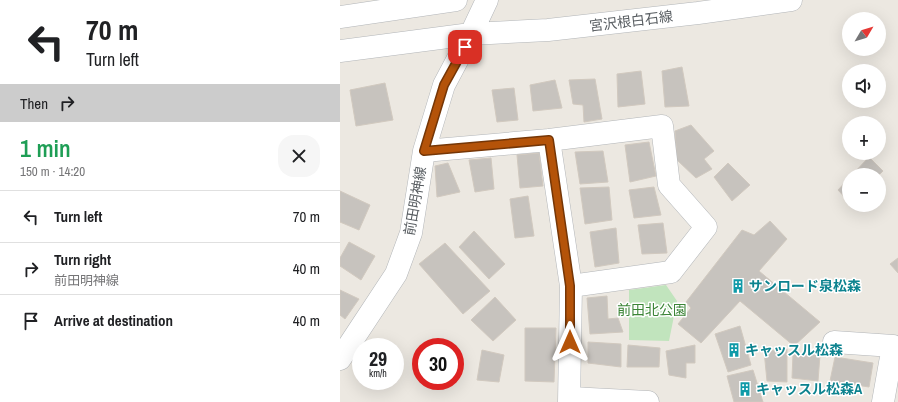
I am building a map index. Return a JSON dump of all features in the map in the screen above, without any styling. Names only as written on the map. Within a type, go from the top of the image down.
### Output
[{"type":"street","points":[[340,17],[456,0],[472,34]]},
{"type":"street","name":"前田明神線","points":[[340,359],[396,274],[411,233],[424,151],[444,85],[472,34],[487,0]]},
{"type":"street","name":"宮沢根白石線","points":[[340,51],[472,34],[548,30],[698,13],[791,0]]},
{"type":"street","points":[[424,151],[549,140],[662,126],[669,185],[706,227],[671,272],[570,286]]},
{"type":"street","points":[[549,140],[570,286],[570,400],[648,402]]},
{"type":"street","points":[[834,342],[893,346],[883,402]]},
{"type":"green space","name":"前田北公園","points":[[666,285],[677,301],[669,341],[629,340],[629,290]]},
{"type":"building","points":[[682,67],[689,106],[665,107],[662,71]]},
{"type":"building","points":[[641,71],[645,104],[618,107],[617,74]]},
{"type":"building","points":[[595,79],[602,119],[584,122],[583,105],[573,104],[569,80]]},
{"type":"building","points":[[555,80],[562,108],[533,111],[530,85]]},
{"type":"building","points":[[385,83],[393,120],[356,126],[350,90]]},
{"type":"building","points":[[514,88],[518,120],[497,122],[492,90]]},
{"type":"building","points":[[691,125],[714,151],[704,159],[712,169],[696,178],[677,160],[675,131]]},
{"type":"building","points":[[649,142],[656,176],[630,182],[625,145]]},
{"type":"building","points":[[603,151],[608,182],[580,184],[575,152]]},
{"type":"building","points":[[539,153],[543,186],[520,188],[517,155]]},
{"type":"building","points":[[491,158],[494,189],[475,192],[469,160]]},
{"type":"building","points":[[866,160],[872,160],[880,168],[859,168]]},
{"type":"building","points":[[448,163],[460,192],[437,197],[435,166]]},
{"type":"building","points":[[728,163],[750,185],[732,201],[714,177]]},
{"type":"building","points":[[842,186],[842,194],[838,190]]},
{"type":"building","points":[[609,187],[612,220],[585,224],[580,188]]},
{"type":"building","points":[[654,187],[661,215],[634,218],[629,190]]},
{"type":"building","points":[[340,191],[370,205],[359,230],[340,222]]},
{"type":"building","points":[[528,196],[534,236],[515,238],[510,199]]},
{"type":"building","name":"サンロード泉松森","points":[[770,221],[787,239],[759,271],[820,322],[794,346],[740,301],[701,343],[678,324],[691,308],[686,302],[742,230],[754,235]]},
{"type":"building","points":[[663,223],[667,253],[642,254],[638,225]]},
{"type":"building","points":[[616,228],[619,263],[595,267],[590,232]]},
{"type":"building","points":[[474,231],[505,264],[489,279],[459,247]]},
{"type":"building","points":[[349,242],[375,256],[361,280],[340,266],[340,258]]},
{"type":"building","points":[[445,243],[490,291],[463,314],[419,264]]},
{"type":"building","points":[[898,258],[898,273],[890,264]]},
{"type":"building","points":[[340,290],[359,299],[345,319],[340,315]]},
{"type":"building","points":[[607,296],[608,319],[618,318],[623,332],[590,334],[587,298]]},
{"type":"building","points":[[495,297],[516,320],[493,341],[471,320]]},
{"type":"building","name":"キャッスル松森","points":[[740,326],[751,365],[728,372],[715,334]]},
{"type":"building","points":[[525,328],[556,328],[554,382],[525,381]]},
{"type":"building","points":[[588,342],[621,344],[621,367],[588,363]]},
{"type":"building","points":[[628,345],[660,348],[659,367],[627,367]]},
{"type":"building","points":[[695,345],[695,363],[686,363],[686,378],[669,375],[666,351]]},
{"type":"building","points":[[787,349],[787,382],[767,381],[764,351]]},
{"type":"building","points":[[482,350],[504,355],[499,382],[477,380]]},
{"type":"building","points":[[793,354],[820,355],[818,381],[792,378]]},
{"type":"building","points":[[835,357],[873,363],[869,387],[830,381]]},
{"type":"building","name":"キャッスル松森A","points":[[753,370],[763,402],[734,402],[727,376]]},
{"type":"place","name":"サンロード泉松森","points":[[738,286]]},
{"type":"place","name":"キャッスル松森","points":[[734,350]]},
{"type":"place","name":"キャッスル松森A","points":[[745,389]]},
{"type":"route","points":[[465,47],[444,85],[424,151],[549,140],[570,286],[570,342]]}]
